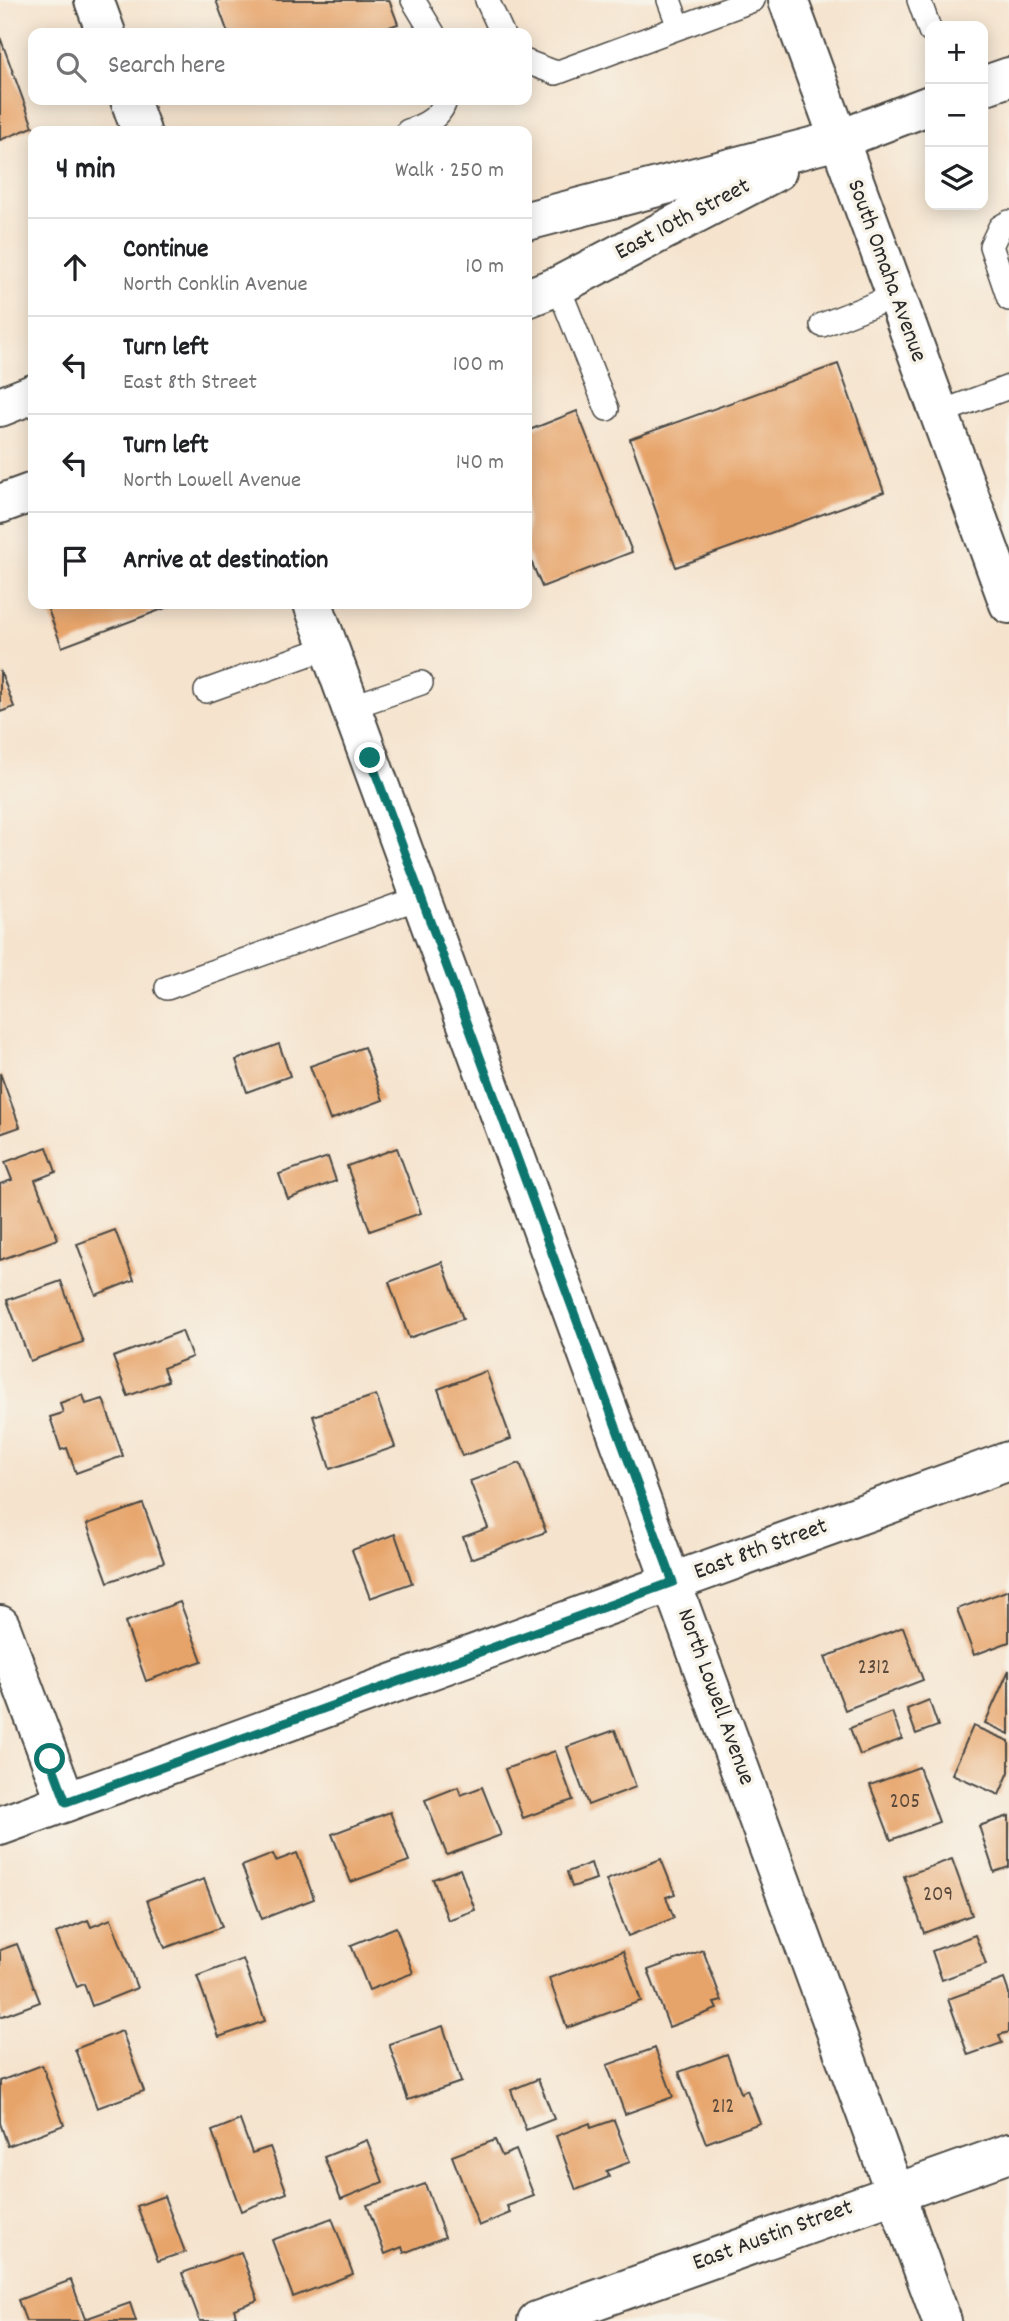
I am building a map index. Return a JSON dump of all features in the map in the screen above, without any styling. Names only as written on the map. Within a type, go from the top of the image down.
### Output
[{"type":"street","points":[[94,0],[104,28]]},
{"type":"street","name":"South Omaha Avenue","points":[[788,0],[1009,604]]},
{"type":"street","points":[[988,84],[1009,76]]},
{"type":"street","points":[[132,105],[140,126]]},
{"type":"street","name":"East 10th Street","points":[[532,220],[838,140],[925,107]]},
{"type":"street","name":"East 10th Street","points":[[542,292],[838,140]]},
{"type":"street","points":[[0,407],[28,396]]},
{"type":"street","points":[[0,504],[28,494]]},
{"type":"street","name":"North Lowell Avenue","points":[[315,609],[942,2321]]},
{"type":"street","name":"East 8th Street","points":[[0,1826],[1009,1461]]},
{"type":"street","points":[[0,1625],[66,1802]]},
{"type":"street","name":"East Austin Street","points":[[537,2321],[1009,2153]]},
{"type":"lane","points":[[413,0],[431,28]]},
{"type":"lane","points":[[428,0],[433,28]]},
{"type":"lane","points":[[487,0],[500,28]]},
{"type":"lane","points":[[669,0],[679,27]]},
{"type":"lane","points":[[532,64],[556,73],[753,0]]},
{"type":"lane","points":[[919,0],[926,21]]},
{"type":"lane","points":[[423,126],[444,105]]},
{"type":"lane","points":[[1009,222],[1000,227],[991,246],[1009,299]]},
{"type":"lane","points":[[542,292],[607,409]]},
{"type":"lane","points":[[822,325],[895,296]]},
{"type":"lane","points":[[939,413],[1009,387]]},
{"type":"lane","points":[[206,691],[329,647]]},
{"type":"lane","points":[[351,707],[421,683]]},
{"type":"lane","points":[[167,988],[421,897]]},
{"type":"building","points":[[216,0],[389,0],[398,24],[386,28],[226,28]]},
{"type":"building","points":[[0,37],[33,126],[0,140]]},
{"type":"building","points":[[838,364],[884,492],[676,567],[630,439]]},
{"type":"building","points":[[577,411],[632,552],[542,587],[532,564],[532,429]]},
{"type":"building","points":[[48,609],[163,609],[62,647]]},
{"type":"building","points":[[0,670],[14,707],[0,712]]},
{"type":"building","points":[[279,1044],[290,1076],[247,1092],[236,1060]]},
{"type":"building","points":[[364,1047],[383,1100],[330,1120],[310,1066]]},
{"type":"building","points":[[0,1073],[20,1127],[0,1134]]},
{"type":"building","points":[[47,1147],[56,1172],[35,1180],[58,1239],[0,1260],[0,1184],[12,1180],[5,1162]]},
{"type":"building","points":[[397,1148],[421,1213],[370,1231],[347,1166]]},
{"type":"building","points":[[328,1157],[336,1181],[288,1199],[279,1174]]},
{"type":"building","points":[[115,1230],[134,1280],[96,1295],[77,1244]]},
{"type":"building","points":[[442,1262],[463,1319],[409,1338],[389,1282]]},
{"type":"building","points":[[61,1281],[83,1342],[30,1361],[7,1300]]},
{"type":"building","points":[[182,1331],[192,1357],[163,1368],[168,1381],[128,1396],[113,1357]]},
{"type":"building","points":[[486,1371],[511,1439],[462,1456],[438,1389]]},
{"type":"building","points":[[83,1395],[86,1404],[103,1399],[123,1456],[76,1473],[67,1448],[61,1450],[50,1417],[63,1413],[60,1403]]},
{"type":"building","points":[[376,1395],[395,1447],[330,1469],[313,1416]]},
{"type":"building","points":[[520,1463],[546,1532],[471,1559],[463,1537],[488,1528],[470,1481]]},
{"type":"building","points":[[143,1504],[164,1562],[108,1582],[87,1524]]},
{"type":"building","points":[[395,1534],[412,1583],[370,1598],[352,1550]]},
{"type":"building","points":[[1009,1590],[1009,1642],[974,1655],[957,1609]]},
{"type":"building","points":[[180,1602],[202,1661],[146,1681],[125,1622]]},
{"type":"building","points":[[903,1627],[923,1680],[845,1710],[825,1657]]},
{"type":"building","points":[[1009,1670],[1009,1734],[985,1723]]},
{"type":"building","points":[[929,1700],[938,1726],[916,1734],[907,1709]]},
{"type":"building","points":[[892,1712],[902,1739],[860,1755],[850,1728]]},
{"type":"building","points":[[973,1726],[1009,1741],[1009,1772],[999,1795],[952,1774]]},
{"type":"building","points":[[615,1730],[636,1787],[588,1805],[567,1747]]},
{"type":"building","points":[[555,1751],[573,1800],[523,1818],[505,1769]]},
{"type":"building","points":[[919,1767],[939,1822],[891,1840],[870,1785]]},
{"type":"building","points":[[458,1787],[461,1795],[482,1787],[501,1835],[447,1855],[425,1800]]},
{"type":"building","points":[[390,1812],[409,1861],[351,1882],[332,1834]]},
{"type":"building","points":[[1009,1816],[1009,1867],[994,1872],[979,1826]]},
{"type":"building","points":[[297,1853],[314,1899],[262,1919],[242,1866],[273,1854],[276,1861]]},
{"type":"building","points":[[661,1859],[675,1894],[666,1897],[674,1918],[628,1936],[606,1880]]},
{"type":"building","points":[[952,1859],[972,1915],[924,1933],[904,1876]]},
{"type":"building","points":[[591,1863],[596,1879],[572,1887],[567,1872]]},
{"type":"building","points":[[460,1869],[475,1910],[448,1920],[433,1879]]},
{"type":"building","points":[[204,1879],[222,1927],[165,1948],[147,1900]]},
{"type":"building","points":[[111,1919],[137,1988],[92,2006],[84,1984],[77,1987],[56,1933],[88,1920],[91,1927]]},
{"type":"building","points":[[396,1927],[413,1973],[369,1990],[351,1945]]},
{"type":"building","points":[[975,1935],[986,1964],[942,1980],[932,1951]]},
{"type":"building","points":[[17,1944],[40,2002],[0,2017],[0,1950]]},
{"type":"building","points":[[703,1950],[722,2001],[714,2003],[717,2009],[669,2027],[648,1970]]},
{"type":"building","points":[[623,1951],[641,2001],[567,2028],[549,1978]]},
{"type":"building","points":[[243,1959],[265,2021],[219,2037],[197,1976]]},
{"type":"building","points":[[1004,1979],[1009,1993],[1009,2032],[999,2035],[1002,2043],[968,2055],[948,1999]]},
{"type":"building","points":[[443,2026],[461,2082],[408,2100],[389,2044]]},
{"type":"building","points":[[122,2031],[144,2091],[97,2108],[75,2049]]},
{"type":"building","points":[[655,2048],[673,2097],[625,2114],[607,2065]]},
{"type":"building","points":[[727,2054],[741,2093],[747,2090],[760,2123],[706,2143],[679,2072]]},
{"type":"building","points":[[42,2065],[64,2125],[8,2146],[0,2123],[0,2081]]},
{"type":"building","points":[[538,2079],[554,2119],[526,2130],[511,2090]]},
{"type":"building","points":[[240,2120],[252,2153],[270,2147],[287,2193],[241,2211],[212,2131]]},
{"type":"building","points":[[614,2120],[630,2162],[606,2171],[609,2177],[576,2190],[556,2136],[590,2123],[591,2128]]},
{"type":"building","points":[[367,2140],[383,2182],[341,2199],[324,2157]]},
{"type":"building","points":[[495,2140],[502,2156],[516,2150],[534,2196],[507,2206],[510,2213],[479,2226],[452,2156]]},
{"type":"building","points":[[425,2184],[445,2237],[404,2253],[402,2247],[385,2254],[367,2205]]},
{"type":"building","points":[[164,2196],[185,2252],[158,2261],[137,2206]]},
{"type":"building","points":[[332,2218],[353,2274],[293,2297],[272,2240]]},
{"type":"building","points":[[241,2252],[258,2300],[234,2309],[236,2316],[223,2321],[200,2321],[182,2273]]},
{"type":"building","points":[[71,2280],[85,2319],[130,2303],[136,2321],[26,2321],[18,2300]]},
{"type":"route","points":[[50,1759],[66,1802],[673,1582],[370,758]]}]
